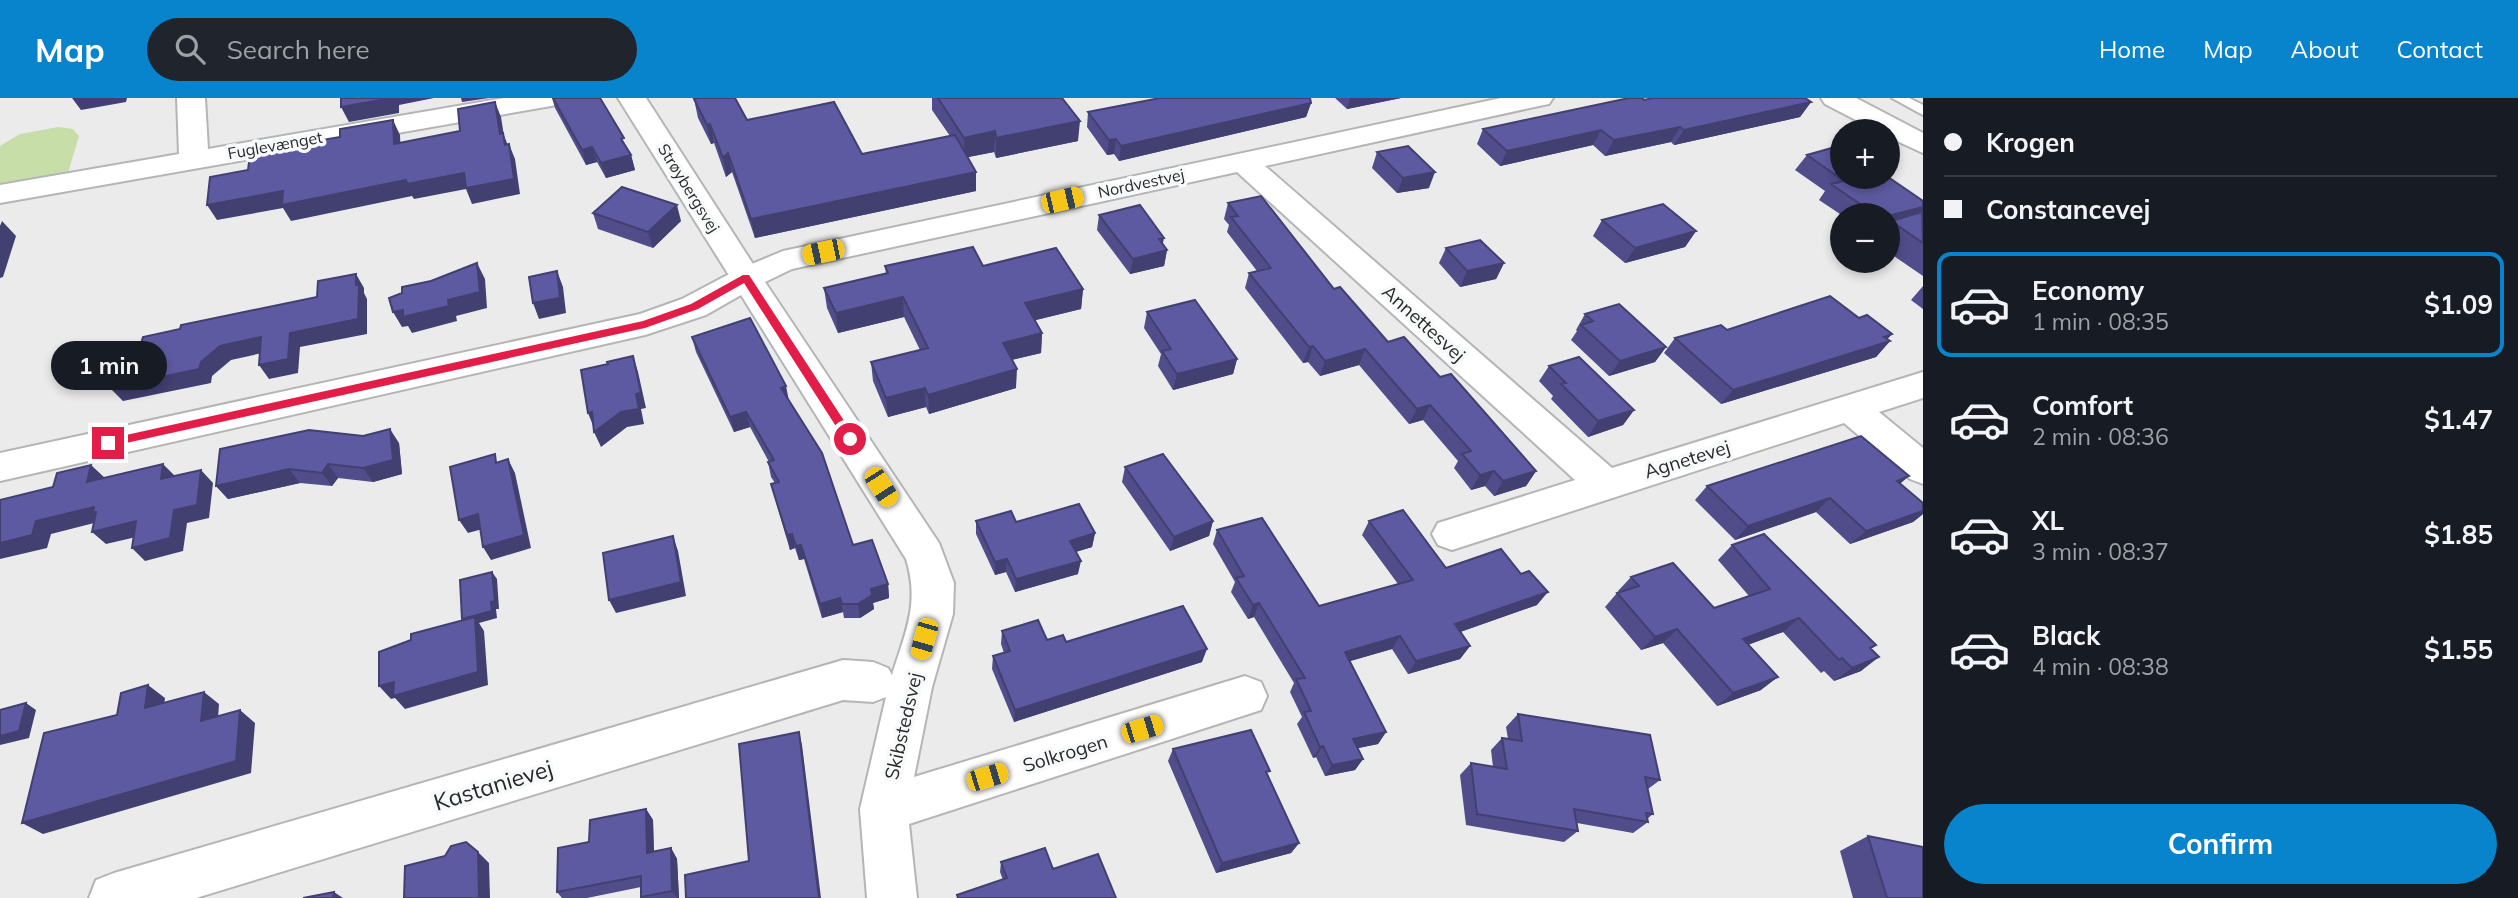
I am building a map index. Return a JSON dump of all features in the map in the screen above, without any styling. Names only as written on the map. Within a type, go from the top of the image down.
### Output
[{"type":"street","points":[[191,98],[194,160]]},
{"type":"street","name":"Fuglevænget","points":[[0,194],[551,98]]},
{"type":"street","name":"Strøybergsvej","points":[[632,98],[746,278]]},
{"type":"street","name":"Nordvestvej","points":[[0,467],[645,324],[694,307],[783,261],[1504,101],[1539,98]]},
{"type":"street","points":[[1835,98],[1923,144]]},
{"type":"street","name":"Annettesvej","points":[[1242,161],[1606,485]]},
{"type":"street","name":"Skibstedsvej","points":[[746,278],[925,555],[934,583],[932,614],[910,687],[884,809],[892,898]]},
{"type":"street","name":"Agnetevej","points":[[1452,534],[1923,385]]},
{"type":"street","points":[[1850,408],[1923,469]]},
{"type":"street","name":"Kastanievej","points":[[114,898],[163,890],[843,680],[873,682]]},
{"type":"street","name":"Solkrogen","points":[[884,809],[1245,696]]},
{"type":"lane","points":[[1899,98],[1923,111]]},
{"type":"green space","points":[[58,127],[73,129],[79,136],[68,173],[0,185],[0,146],[20,134]]},
{"type":"building","points":[[341,98],[392,98],[341,107]]},
{"type":"building","points":[[553,98],[600,98],[631,155],[601,163],[592,147],[582,150]]},
{"type":"building","points":[[735,98],[747,120],[834,102],[862,154],[955,135],[976,172],[751,219],[728,153],[723,158],[710,124],[707,125],[694,99]]},
{"type":"building","points":[[938,98],[1062,98],[1080,121],[996,138],[995,131],[964,138]]},
{"type":"building","points":[[1160,98],[1310,98],[1311,103],[1121,146],[1116,139],[1109,140],[1088,112]]},
{"type":"building","points":[[1629,98],[1805,98],[1811,102],[1684,130],[1680,127],[1614,140],[1601,130],[1507,151],[1483,129]]},
{"type":"building","points":[[495,102],[500,134],[503,133],[505,145],[509,144],[514,179],[466,188],[464,173],[407,184],[406,180],[282,205],[283,191],[207,205],[210,177],[248,170],[250,155],[322,142],[340,137],[340,129],[393,120],[394,144],[460,131],[458,109]]},
{"type":"building","points":[[1408,146],[1435,172],[1403,178],[1377,152]]},
{"type":"building","points":[[1830,148],[1830,171],[1807,155]]},
{"type":"building","points":[[1900,185],[1923,201],[1923,207],[1900,213],[1900,203],[1859,203],[1838,189],[1900,189]]},
{"type":"building","points":[[622,187],[677,205],[648,232],[593,213]]},
{"type":"building","points":[[1261,196],[1334,289],[1340,287],[1388,342],[1404,337],[1440,377],[1451,374],[1536,471],[1503,481],[1494,471],[1480,475],[1462,454],[1471,451],[1430,405],[1417,409],[1365,349],[1325,361],[1313,346],[1309,347],[1249,273],[1271,268],[1231,217],[1238,216],[1228,203]]},
{"type":"building","points":[[1663,204],[1696,231],[1635,248],[1602,220]]},
{"type":"building","points":[[1140,205],[1164,238],[1159,239],[1167,250],[1133,259],[1099,215]]},
{"type":"building","points":[[1922,212],[1923,243],[1900,227],[1900,218]]},
{"type":"building","points":[[1480,240],[1504,263],[1467,271],[1446,248]]},
{"type":"building","points":[[973,247],[983,266],[1056,248],[1083,289],[1025,303],[1042,333],[1003,343],[1017,369],[928,395],[925,388],[886,398],[871,362],[928,348],[903,297],[836,313],[824,288],[888,273],[885,266]]},
{"type":"building","points":[[477,263],[480,292],[448,300],[449,306],[403,317],[403,310],[393,312],[389,298],[402,293],[402,287],[431,281]]},
{"type":"building","points":[[557,271],[560,298],[533,303],[529,277]]},
{"type":"building","points":[[356,274],[356,285],[359,285],[358,319],[290,333],[288,359],[259,365],[261,337],[220,346],[201,362],[199,369],[110,388],[118,352],[140,347],[143,337],[180,329],[181,325],[317,297],[318,281]]},
{"type":"building","points":[[1830,296],[1859,318],[1867,315],[1892,334],[1884,337],[1890,341],[1733,390],[1675,338],[1721,325],[1727,330]]},
{"type":"building","points":[[1195,300],[1237,359],[1177,374],[1162,351],[1171,349],[1147,312]]},
{"type":"building","points":[[1619,304],[1666,347],[1620,361],[1581,325],[1593,321],[1585,314]]},
{"type":"building","points":[[750,318],[786,386],[781,388],[822,453],[853,545],[872,540],[888,584],[871,589],[872,595],[858,604],[842,604],[840,598],[820,604],[801,545],[796,546],[792,534],[787,535],[771,484],[779,482],[768,462],[774,460],[746,412],[730,417],[692,337]]},
{"type":"building","points":[[633,356],[641,393],[636,394],[639,409],[621,412],[594,432],[592,412],[588,413],[581,370]]},
{"type":"building","points":[[1579,357],[1634,410],[1598,421],[1561,384],[1566,383],[1549,366]]},
{"type":"building","points":[[390,429],[393,460],[363,468],[328,464],[322,473],[289,469],[216,486],[220,449],[309,430],[363,436]]},
{"type":"building","points":[[1861,436],[1909,476],[1897,481],[1923,503],[1923,511],[1866,531],[1830,498],[1748,526],[1707,486]]},
{"type":"building","points":[[495,454],[496,463],[508,459],[524,535],[483,547],[478,514],[459,520],[450,467]]},
{"type":"building","points":[[1163,454],[1213,521],[1174,537],[1125,467]]},
{"type":"building","points":[[163,464],[161,479],[201,470],[197,505],[174,510],[170,538],[132,548],[136,521],[92,532],[96,512],[93,512],[94,507],[36,521],[32,535],[0,543],[0,500],[53,487],[57,473],[91,465],[87,482]]},
{"type":"building","points":[[1079,504],[1095,533],[1070,541],[1081,561],[1016,579],[1007,559],[995,562],[976,521],[1011,511],[1016,522]]},
{"type":"building","points":[[1403,510],[1446,568],[1501,549],[1521,574],[1529,571],[1548,592],[1455,624],[1470,646],[1416,661],[1400,636],[1345,652],[1386,732],[1353,739],[1363,759],[1332,765],[1323,746],[1320,747],[1304,712],[1311,711],[1296,679],[1305,678],[1259,603],[1253,605],[1236,578],[1244,576],[1217,530],[1262,518],[1319,606],[1413,580],[1369,521]]},
{"type":"building","points":[[1764,534],[1876,645],[1870,648],[1879,657],[1852,668],[1842,658],[1839,660],[1799,618],[1743,639],[1778,677],[1733,693],[1677,629],[1655,637],[1617,593],[1639,586],[1631,577],[1673,563],[1714,608],[1770,589],[1732,545]]},
{"type":"building","points":[[673,536],[681,582],[609,600],[603,553]]},
{"type":"building","points":[[492,572],[495,601],[491,602],[492,611],[462,619],[460,580]]},
{"type":"building","points":[[1183,606],[1207,649],[1015,710],[993,656],[1010,651],[1002,631],[1038,620],[1047,640],[1063,635],[1066,642]]},
{"type":"building","points":[[475,617],[478,672],[393,696],[394,682],[379,686],[379,652],[411,640],[411,634]]},
{"type":"building","points":[[148,685],[145,708],[204,692],[201,721],[240,710],[236,761],[22,823],[44,733],[117,715],[121,693]]},
{"type":"building","points":[[26,703],[19,731],[0,736],[0,710]]},
{"type":"building","points":[[1518,714],[1650,735],[1660,780],[1645,777],[1653,814],[1646,813],[1648,822],[1574,809],[1578,831],[1477,814],[1471,763],[1507,769],[1502,738],[1522,741]]},
{"type":"building","points":[[1251,730],[1270,771],[1266,772],[1299,843],[1222,863],[1173,749]]},
{"type":"building","points":[[799,732],[819,898],[686,898],[685,875],[749,861],[739,744]]},
{"type":"building","points":[[646,809],[647,853],[671,848],[672,891],[641,897],[641,876],[557,892],[558,848],[589,842],[590,820]]},
{"type":"building","points":[[1868,836],[1923,847],[1923,898],[1887,898]]},
{"type":"building","points":[[466,842],[478,852],[479,898],[404,898],[405,866],[445,856],[451,846]]},
{"type":"building","points":[[1045,848],[1053,869],[1098,854],[1116,898],[958,898],[957,895],[1007,878],[1001,862]]},
{"type":"building","points":[[334,892],[333,898],[303,898]]},
{"type":"route","points":[[108,443],[645,324],[694,307],[746,278],[850,439]]}]
